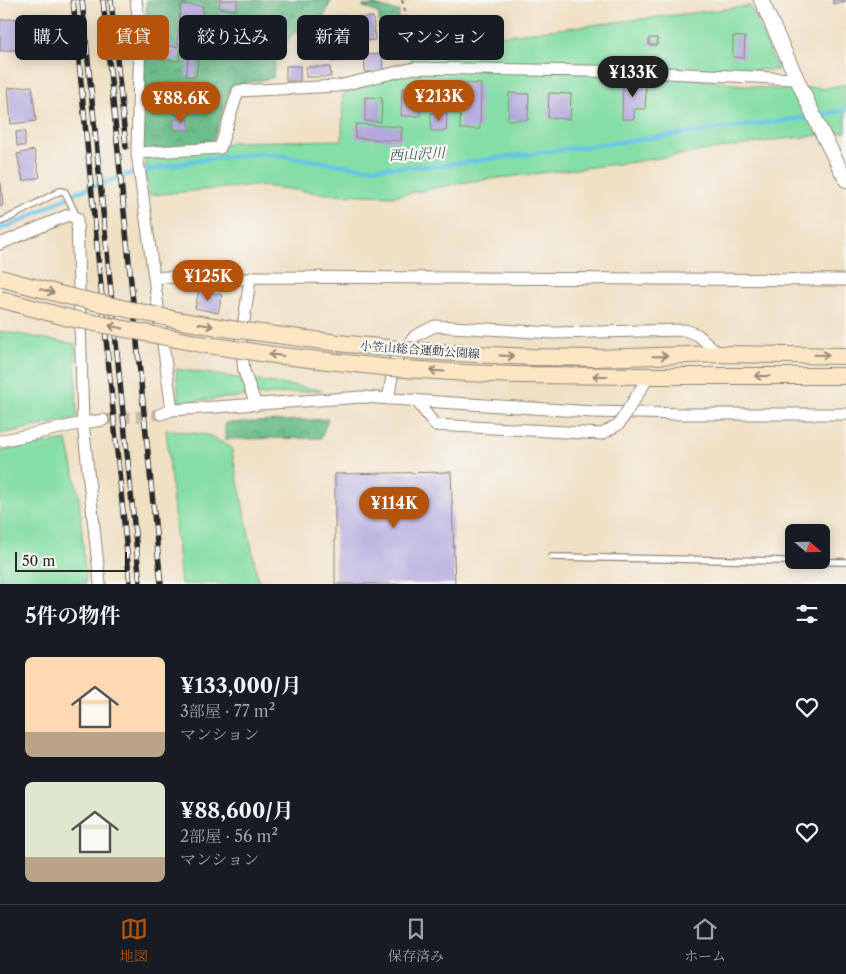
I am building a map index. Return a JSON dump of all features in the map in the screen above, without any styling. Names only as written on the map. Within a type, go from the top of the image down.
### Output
[{"type":"main road","name":"小笠山総合運動公園線","points":[[0,278],[67,296],[182,321],[338,343],[419,351],[531,357],[594,358],[719,354],[846,356]]},
{"type":"main road","name":"小笠山総合運動公園線","points":[[0,299],[69,318],[201,344],[274,355],[391,368],[518,376],[846,376]]},
{"type":"street","points":[[136,0],[140,32],[138,158],[154,277],[166,412],[362,397],[593,412],[846,414]]},
{"type":"street","points":[[760,0],[807,103],[846,180]]},
{"type":"street","points":[[138,158],[220,148],[238,91],[338,86],[414,68],[633,72],[796,79]]},
{"type":"street","points":[[0,244],[68,215],[77,218],[83,423],[100,584]]},
{"type":"street","points":[[154,277],[250,279],[254,277],[321,277],[846,280]]},
{"type":"street","points":[[250,279],[241,341],[244,371],[256,405]]},
{"type":"street","points":[[388,399],[395,360],[415,336],[435,326],[553,333],[685,330],[698,335],[719,354]]},
{"type":"street","points":[[416,400],[435,425],[602,434],[619,424],[648,376]]},
{"type":"street","points":[[0,441],[103,420]]},
{"type":"lane","points":[[0,222],[60,191],[65,192],[77,218]]},
{"type":"lane","points":[[552,557],[846,562]]},
{"type":"path","points":[[402,0],[405,11],[409,69]]},
{"type":"green space","points":[[147,0],[331,1],[325,15],[297,15],[297,31],[287,41],[287,15],[179,15],[179,60],[275,60],[273,78],[231,86],[212,145],[143,150],[144,60],[169,60],[169,15],[146,15]]},
{"type":"green space","points":[[375,5],[399,11],[399,15],[379,15],[362,6]]},
{"type":"green space","points":[[750,6],[778,70],[412,69],[410,60],[504,60],[504,35]]},
{"type":"green space","points":[[409,69],[643,72],[781,90],[818,87],[822,89],[846,84],[846,132],[776,140],[633,162],[466,182],[394,196],[328,194],[256,185],[150,195],[146,180],[146,153],[220,148],[231,142],[342,140],[343,94]]},
{"type":"green space","points":[[0,331],[75,344],[77,418],[0,434]]},
{"type":"green space","points":[[176,369],[323,390],[179,402]]},
{"type":"green space","points":[[328,419],[321,438],[225,439],[225,423]]},
{"type":"green space","points":[[166,429],[208,435],[231,447],[259,584],[181,584]]},
{"type":"green space","points":[[67,440],[79,497],[86,584],[0,584],[0,451]]},
{"type":"building","points":[[220,0],[238,0],[236,10],[219,8]]},
{"type":"building","points":[[833,0],[846,0],[846,2],[833,4]]},
{"type":"building","points":[[181,4],[203,6],[202,15],[180,15]]},
{"type":"building","points":[[219,13],[232,14],[232,15],[219,15]]},
{"type":"building","points":[[369,17],[373,17],[375,40],[369,40]]},
{"type":"building","points":[[15,19],[15,50],[0,51],[0,20]]},
{"type":"building","points":[[179,24],[179,44],[177,44]]},
{"type":"building","points":[[733,36],[745,37],[744,58],[733,57]]},
{"type":"building","points":[[649,38],[657,38],[657,45],[649,45]]},
{"type":"building","points":[[169,46],[179,47],[179,61],[169,60]]},
{"type":"building","points":[[379,54],[379,60],[382,60],[383,71],[365,72],[364,60],[369,60],[369,55]]},
{"type":"building","points":[[188,60],[198,60],[196,77],[186,76]]},
{"type":"building","points":[[331,60],[351,60],[331,62]]},
{"type":"building","points":[[286,66],[300,66],[300,81],[286,81]]},
{"type":"building","points":[[306,67],[330,67],[331,77],[306,77]]},
{"type":"building","points":[[623,81],[646,81],[645,109],[634,109],[634,119],[622,119]]},
{"type":"building","points":[[461,83],[481,84],[480,129],[460,129]]},
{"type":"building","points":[[32,86],[36,121],[11,124],[8,88]]},
{"type":"building","points":[[202,87],[204,111],[191,112],[189,89]]},
{"type":"building","points":[[402,88],[421,88],[420,116],[401,116]]},
{"type":"building","points":[[509,93],[529,94],[528,120],[508,120]]},
{"type":"building","points":[[549,93],[571,94],[570,119],[548,118]]},
{"type":"building","points":[[365,97],[382,98],[381,122],[365,121]]},
{"type":"building","points":[[431,113],[447,113],[446,131],[431,131]]},
{"type":"building","points":[[173,119],[189,119],[189,130],[174,130]]},
{"type":"building","points":[[356,124],[402,127],[401,141],[355,138]]},
{"type":"building","points":[[25,131],[25,146],[17,146],[16,132]]},
{"type":"building","points":[[34,150],[40,177],[23,181],[17,154]]},
{"type":"building","points":[[0,183],[3,205],[0,207]]},
{"type":"building","points":[[199,290],[222,295],[218,313],[195,308]]},
{"type":"building","points":[[451,472],[455,584],[335,584],[335,474]]},
{"type":"waterway","name":"西山沢川","points":[[0,229],[19,222],[77,192],[132,173],[193,161],[262,153],[363,168],[437,166],[804,118],[846,110]]},
{"type":"tunnel","points":[[103,420],[161,414]]},
{"type":"railway","points":[[73,0],[130,584]]},
{"type":"railway","points":[[82,0],[140,584]]},
{"type":"railway","points":[[103,0],[161,584]]},
{"type":"railway","points":[[111,0],[126,147]]}]
